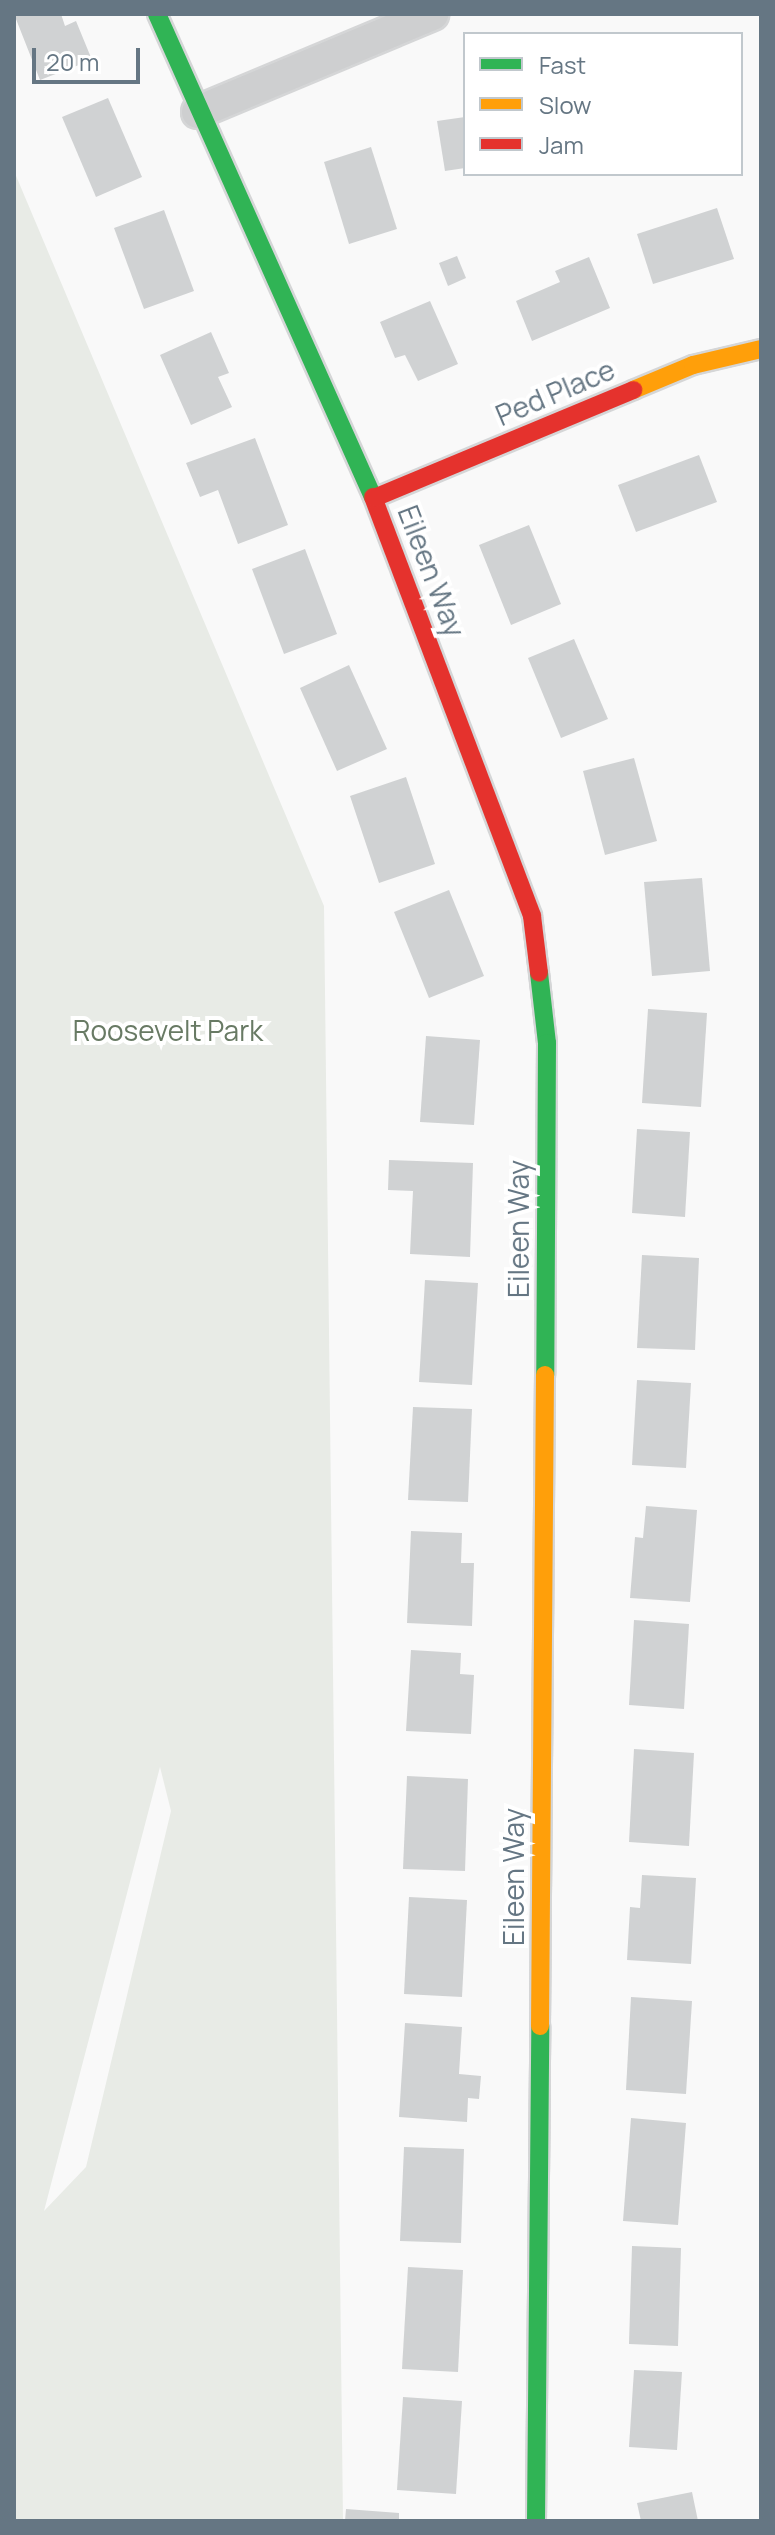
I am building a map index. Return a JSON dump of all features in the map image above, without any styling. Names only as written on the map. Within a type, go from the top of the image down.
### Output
[{"type":"street","name":"Eileen Way","points":[[157,14],[198,112],[374,498],[532,916],[547,1043],[536,2521]]},
{"type":"street","points":[[198,112],[432,14]]},
{"type":"street","name":"Ped Place","points":[[374,498],[693,365],[761,349]]},
{"type":"green space","name":"Roosevelt Park","points":[[14,171],[324,906],[343,2521],[14,2521]],"holes":[[[160,1767],[171,1811],[86,2167],[44,2211]]]},
{"type":"building","points":[[14,14],[61,14],[65,26],[76,21],[92,60],[40,80]]},
{"type":"building","points":[[108,98],[142,177],[96,197],[62,117]]},
{"type":"building","points":[[463,117],[463,168],[445,171],[437,121]]},
{"type":"building","points":[[371,147],[397,229],[349,244],[324,162]]},
{"type":"building","points":[[717,208],[734,259],[653,284],[637,234]]},
{"type":"building","points":[[164,210],[194,291],[144,309],[114,228]]},
{"type":"building","points":[[457,256],[466,278],[448,286],[439,263]]},
{"type":"building","points":[[589,257],[610,308],[532,341],[516,301],[560,282],[555,271]]},
{"type":"building","points":[[430,301],[458,364],[418,381],[405,355],[395,358],[380,322]]},
{"type":"building","points":[[211,332],[229,373],[218,377],[232,407],[191,425],[160,355]]},
{"type":"building","points":[[255,438],[288,525],[238,544],[218,490],[200,497],[186,463]]},
{"type":"building","points":[[699,455],[717,502],[636,532],[618,485]]},
{"type":"building","points":[[529,525],[561,604],[511,625],[479,545]]},
{"type":"building","points":[[305,549],[337,634],[284,654],[252,569]]},
{"type":"building","points":[[574,639],[608,719],[561,738],[528,658]]},
{"type":"building","points":[[349,665],[387,749],[337,771],[300,688]]},
{"type":"building","points":[[634,758],[657,841],[605,855],[583,771]]},
{"type":"building","points":[[406,777],[435,864],[379,883],[350,796]]},
{"type":"building","points":[[702,878],[710,971],[652,976],[644,882]]},
{"type":"building","points":[[449,890],[484,976],[429,998],[394,912]]},
{"type":"building","points":[[648,1009],[707,1013],[701,1107],[642,1103]]},
{"type":"building","points":[[426,1036],[480,1040],[474,1125],[420,1122]]},
{"type":"building","points":[[637,1129],[690,1132],[685,1217],[632,1213]]},
{"type":"building","points":[[389,1160],[473,1163],[470,1257],[410,1254],[413,1191],[388,1190]]},
{"type":"building","points":[[642,1255],[699,1258],[695,1350],[637,1348]]},
{"type":"building","points":[[425,1280],[478,1283],[472,1385],[419,1382]]},
{"type":"building","points":[[637,1380],[691,1383],[686,1468],[632,1465]]},
{"type":"building","points":[[413,1407],[472,1409],[468,1502],[408,1500]]},
{"type":"building","points":[[646,1506],[697,1510],[690,1602],[630,1598],[635,1537],[643,1538]]},
{"type":"building","points":[[411,1531],[462,1533],[461,1563],[474,1563],[472,1626],[407,1623]]},
{"type":"building","points":[[634,1620],[689,1624],[684,1709],[629,1705]]},
{"type":"building","points":[[411,1650],[461,1653],[460,1674],[474,1675],[471,1734],[406,1731]]},
{"type":"building","points":[[634,1749],[694,1753],[689,1846],[629,1842]]},
{"type":"building","points":[[407,1776],[468,1779],[465,1871],[403,1869]]},
{"type":"building","points":[[642,1875],[696,1878],[691,1964],[627,1960],[630,1907],[640,1908]]},
{"type":"building","points":[[409,1897],[467,1900],[462,1997],[404,1994]]},
{"type":"building","points":[[631,1997],[692,2001],[686,2094],[626,2090]]},
{"type":"building","points":[[405,2023],[462,2027],[459,2074],[481,2076],[479,2099],[468,2098],[467,2122],[399,2117]]},
{"type":"building","points":[[631,2118],[686,2123],[678,2225],[623,2221]]},
{"type":"building","points":[[404,2147],[464,2149],[461,2243],[400,2241]]},
{"type":"building","points":[[632,2246],[681,2248],[678,2346],[629,2344]]},
{"type":"building","points":[[408,2267],[463,2270],[458,2372],[402,2369]]},
{"type":"building","points":[[634,2370],[682,2372],[677,2450],[629,2447]]},
{"type":"building","points":[[403,2397],[462,2401],[456,2494],[397,2490]]},
{"type":"building","points":[[692,2492],[698,2521],[641,2521],[637,2503]]},
{"type":"building","points":[[346,2509],[399,2513],[399,2521],[345,2521]]},
{"type":"traffic: fast","points":[[157,14],[373,497]]},
{"type":"traffic: fast","points":[[539,973],[547,1043],[545,1375]]},
{"type":"traffic: fast","points":[[536,2521],[540,2026]]},
{"type":"traffic: slow","points":[[633,390],[693,365],[761,349]]},
{"type":"traffic: slow","points":[[540,2026],[545,1375]]},
{"type":"traffic: jam","points":[[374,498],[633,390]]},
{"type":"traffic: jam","points":[[373,497],[532,916],[539,973]]}]
